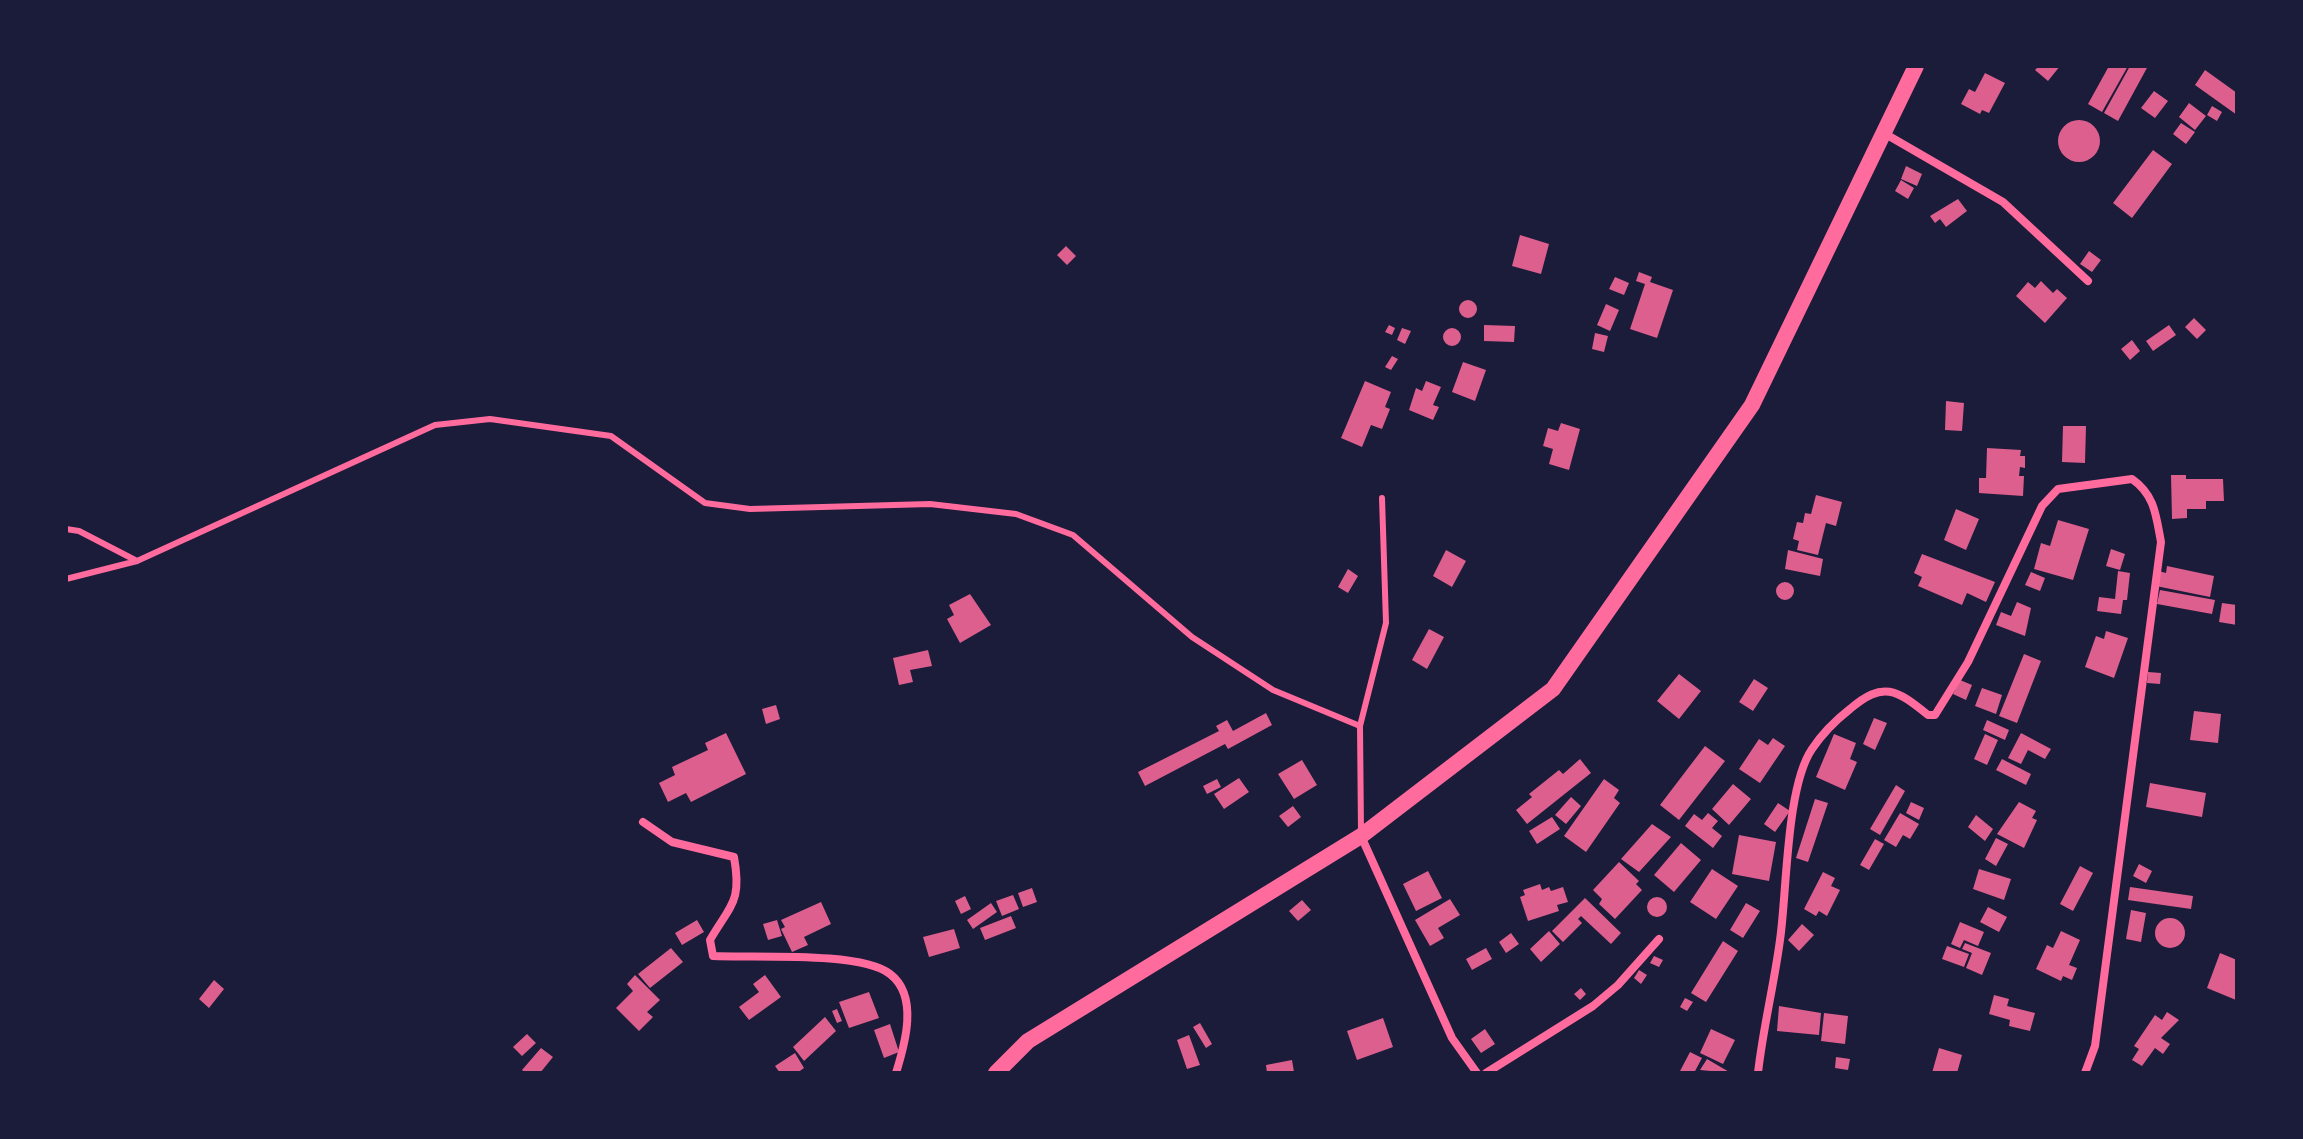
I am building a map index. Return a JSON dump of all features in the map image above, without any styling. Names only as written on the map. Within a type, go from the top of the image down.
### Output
[{"type":"main road","points":[[996,1073],[1028,1041],[1361,836],[1553,689],[1752,405],[1916,66]]},
{"type":"street","points":[[1882,132],[2003,202],[2088,281]]},
{"type":"street","points":[[1758,1073],[1779,946],[1797,795],[1810,751],[1838,719],[1869,693],[1881,690],[1898,694],[1928,715],[1935,715],[1968,662],[2042,506],[2058,489],[2132,479],[2154,503],[2161,542],[2097,1031],[2085,1073]]},
{"type":"street","points":[[643,822],[672,842],[734,857],[738,878],[735,905],[710,940],[713,956],[863,962],[890,973],[903,991],[907,1013],[904,1047],[896,1073]]},
{"type":"street","points":[[1361,836],[1452,1038],[1477,1073]]},
{"type":"street","points":[[1486,1073],[1593,1006],[1618,985],[1659,939]]},
{"type":"lane","points":[[66,579],[137,561],[435,425],[490,419],[611,436],[705,503],[750,509],[930,504],[1016,514],[1073,535],[1192,637],[1273,690],[1360,726]]},
{"type":"lane","points":[[1361,836],[1360,726],[1386,623],[1382,498]]},
{"type":"lane","points":[[66,529],[79,531],[137,561]]},
{"type":"building","points":[[2039,66],[2060,66],[2048,81],[2035,70]]},
{"type":"building","points":[[2109,66],[2128,66],[2102,112],[2088,104]]},
{"type":"building","points":[[2130,66],[2148,66],[2118,121],[2104,113]]},
{"type":"building","points":[[2205,70],[2237,93],[2237,115],[2195,85]]},
{"type":"building","points":[[1985,73],[2005,83],[1989,113],[1982,110],[1980,114],[1961,104],[1969,89],[1975,92]]},
{"type":"building","points":[[2154,91],[2168,101],[2155,118],[2141,108]]},
{"type":"building","points":[[2189,103],[2206,116],[2195,130],[2179,117]]},
{"type":"building","points":[[2212,106],[2222,112],[2217,121],[2207,115]]},
{"type":"building","points":[[2079,120],[2094,126],[2100,141],[2094,156],[2079,162],[2064,156],[2058,141],[2064,126]]},
{"type":"building","points":[[2181,123],[2195,132],[2186,144],[2173,134]]},
{"type":"building","points":[[2153,150],[2172,164],[2132,218],[2113,203]]},
{"type":"building","points":[[1906,166],[1922,174],[1917,186],[1901,179]]},
{"type":"building","points":[[1901,180],[1914,188],[1908,199],[1895,191]]},
{"type":"building","points":[[1958,199],[1967,211],[1946,227],[1940,219],[1935,223],[1930,216]]},
{"type":"building","points":[[1520,235],[1549,244],[1541,274],[1512,266]]},
{"type":"building","points":[[1066,246],[1076,256],[1067,265],[1057,255]]},
{"type":"building","points":[[2089,251],[2101,260],[2092,272],[2080,264]]},
{"type":"building","points":[[1639,272],[1652,277],[1650,282],[1673,290],[1657,338],[1630,329],[1645,284],[1636,281]]},
{"type":"building","points":[[1615,277],[1629,283],[1624,295],[1609,289]]},
{"type":"building","points":[[2041,281],[2053,293],[2057,289],[2067,298],[2045,323],[2016,296],[2028,282],[2035,288]]},
{"type":"building","points":[[1468,300],[1477,309],[1468,318],[1459,309]]},
{"type":"building","points":[[1606,304],[1619,310],[1610,331],[1597,325]]},
{"type":"building","points":[[2194,318],[2206,330],[2197,339],[2185,327]]},
{"type":"building","points":[[1389,325],[1395,328],[1392,335],[1385,332]]},
{"type":"building","points":[[1484,325],[1515,326],[1514,342],[1484,341]]},
{"type":"building","points":[[2169,325],[2176,335],[2153,351],[2146,341]]},
{"type":"building","points":[[1402,328],[1411,331],[1405,344],[1397,340]]},
{"type":"building","points":[[1452,328],[1461,337],[1452,346],[1443,337]]},
{"type":"building","points":[[1595,333],[1608,336],[1604,352],[1592,349]]},
{"type":"building","points":[[2132,340],[2140,351],[2130,360],[2121,349]]},
{"type":"building","points":[[1392,356],[1398,359],[1391,370],[1385,367]]},
{"type":"building","points":[[1463,362],[1486,370],[1475,401],[1452,392]]},
{"type":"building","points":[[1365,381],[1391,392],[1385,407],[1390,409],[1382,429],[1371,425],[1362,447],[1341,438]]},
{"type":"building","points":[[1426,381],[1441,387],[1433,405],[1439,407],[1433,420],[1409,410],[1416,388],[1422,391]]},
{"type":"building","points":[[1946,401],[1964,403],[1962,431],[1945,430]]},
{"type":"building","points":[[1561,423],[1580,429],[1569,470],[1549,464],[1553,449],[1543,446],[1548,428],[1558,431]]},
{"type":"building","points":[[2063,426],[2086,426],[2085,463],[2062,462]]},
{"type":"building","points":[[1987,448],[2021,450],[2020,456],[2025,456],[2025,468],[2020,467],[2019,476],[2024,476],[2023,496],[1979,493],[1979,478],[1986,478]]},
{"type":"building","points":[[2171,475],[2186,475],[2186,479],[2223,479],[2224,501],[2206,501],[2206,509],[2187,509],[2187,518],[2172,519]]},
{"type":"building","points":[[1816,495],[1842,502],[1836,526],[1826,523],[1818,555],[1797,550],[1799,541],[1793,539],[1797,522],[1803,523],[1805,513],[1811,514]]},
{"type":"building","points":[[1956,509],[1979,519],[1966,550],[1944,540]]},
{"type":"building","points":[[2058,520],[2089,529],[2073,580],[2034,569],[2041,543],[2050,546]]},
{"type":"building","points":[[2111,549],[2125,554],[2120,570],[2106,566]]},
{"type":"building","points":[[1446,550],[1466,561],[1452,587],[1433,576]]},
{"type":"building","points":[[1788,550],[1823,559],[1820,576],[1785,569]]},
{"type":"building","points":[[1922,554],[1995,582],[1986,602],[1967,593],[1962,605],[1918,586],[1922,577],[1914,573]]},
{"type":"building","points":[[2167,566],[2214,576],[2210,597],[2156,586],[2159,571],[2166,573]]},
{"type":"building","points":[[1348,569],[1358,576],[1348,593],[1338,587]]},
{"type":"building","points":[[2118,571],[2130,573],[2127,600],[2123,600],[2121,614],[2097,611],[2099,597],[2115,599]]},
{"type":"building","points":[[2031,572],[2045,578],[2040,591],[2025,585]]},
{"type":"building","points":[[1785,582],[1794,591],[1785,600],[1776,591]]},
{"type":"building","points":[[2160,590],[2215,600],[2212,614],[2157,604]]},
{"type":"building","points":[[970,594],[991,625],[960,643],[947,619],[954,615],[949,605]]},
{"type":"building","points":[[2017,602],[2031,608],[2025,636],[1996,625],[2001,612],[2011,616]]},
{"type":"building","points":[[2222,603],[2237,605],[2237,625],[2219,622]]},
{"type":"building","points":[[1429,629],[1444,637],[1427,669],[1412,660]]},
{"type":"building","points":[[2106,631],[2128,638],[2114,678],[2085,667],[2096,636],[2104,639]]},
{"type":"building","points":[[928,650],[932,666],[910,670],[913,682],[899,685],[893,658]]},
{"type":"building","points":[[2024,654],[2041,661],[2017,723],[1999,716]]},
{"type":"building","points":[[2148,672],[2161,673],[2160,684],[2147,683]]},
{"type":"building","points":[[1679,674],[1701,691],[1679,719],[1657,701]]},
{"type":"building","points":[[1754,679],[1768,688],[1753,711],[1739,702]]},
{"type":"building","points":[[1960,680],[1972,685],[1966,700],[1953,694]]},
{"type":"building","points":[[1982,688],[2002,695],[1996,714],[1975,706]]},
{"type":"building","points":[[776,705],[780,719],[766,724],[762,709]]},
{"type":"building","points":[[2194,711],[2221,714],[2218,743],[2190,740]]},
{"type":"building","points":[[1266,713],[1272,725],[1228,749],[1225,744],[1145,786],[1138,772],[1219,731],[1216,726],[1227,720],[1233,731]]},
{"type":"building","points":[[1874,718],[1887,723],[1875,750],[1863,744]]},
{"type":"building","points":[[1987,720],[2009,730],[2005,740],[1983,730]]},
{"type":"building","points":[[726,733],[746,774],[691,802],[686,793],[668,802],[659,783],[675,775],[672,767],[708,750],[705,743]]},
{"type":"building","points":[[2021,733],[2051,749],[2045,759],[2028,750],[2021,764],[2008,758]]},
{"type":"building","points":[[1834,734],[1856,743],[1850,759],[1857,762],[1845,790],[1816,777]]},
{"type":"building","points":[[1985,734],[1998,740],[1987,765],[1974,759]]},
{"type":"building","points":[[1773,738],[1785,746],[1760,783],[1739,769],[1759,739],[1768,745]]},
{"type":"building","points":[[1705,746],[1725,761],[1679,820],[1660,805]]},
{"type":"building","points":[[1580,759],[1591,773],[1527,824],[1516,810],[1532,797],[1529,794],[1559,770],[1563,774]]},
{"type":"building","points":[[2002,759],[2031,774],[2026,785],[1996,770]]},
{"type":"building","points":[[1302,760],[1317,785],[1294,799],[1278,774]]},
{"type":"building","points":[[1239,778],[1249,792],[1224,809],[1214,794]]},
{"type":"building","points":[[1217,779],[1221,787],[1207,794],[1203,786]]},
{"type":"building","points":[[1604,779],[1619,790],[1614,798],[1620,803],[1586,852],[1564,836]]},
{"type":"building","points":[[2150,783],[2206,793],[2202,817],[2146,807]]},
{"type":"building","points":[[1733,784],[1751,799],[1729,825],[1712,809]]},
{"type":"building","points":[[1896,785],[1905,791],[1880,835],[1870,829]]},
{"type":"building","points":[[1571,797],[1581,806],[1566,824],[1555,815]]},
{"type":"building","points":[[1815,799],[1828,803],[1808,862],[1796,858]]},
{"type":"building","points":[[1911,802],[1924,808],[1919,820],[1906,813]]},
{"type":"building","points":[[2019,802],[2036,811],[2032,818],[2037,820],[2024,848],[1997,834]]},
{"type":"building","points":[[1778,803],[1790,811],[1775,832],[1764,824]]},
{"type":"building","points":[[1293,806],[1301,817],[1288,827],[1279,816]]},
{"type":"building","points":[[1708,813],[1718,821],[1712,828],[1722,836],[1713,848],[1685,826],[1694,814],[1702,820]]},
{"type":"building","points":[[1900,813],[1919,824],[1910,839],[1903,835],[1896,847],[1884,840]]},
{"type":"building","points":[[1976,815],[1993,829],[1985,841],[1968,827]]},
{"type":"building","points":[[1552,817],[1560,829],[1537,844],[1529,831]]},
{"type":"building","points":[[1652,824],[1671,837],[1639,872],[1621,859]]},
{"type":"building","points":[[1739,835],[1776,842],[1769,881],[1732,874]]},
{"type":"building","points":[[1996,838],[2008,844],[1996,866],[1985,859]]},
{"type":"building","points":[[1875,839],[1884,844],[1869,870],[1860,865]]},
{"type":"building","points":[[1681,843],[1701,860],[1674,892],[1654,875]]},
{"type":"building","points":[[1619,862],[1639,881],[1636,884],[1642,890],[1615,919],[1599,904],[1602,899],[1593,890]]},
{"type":"building","points":[[2139,864],[2152,871],[2146,883],[2133,876]]},
{"type":"building","points":[[2080,866],[2093,873],[2073,911],[2060,904]]},
{"type":"building","points":[[1712,869],[1738,886],[1716,919],[1690,902]]},
{"type":"building","points":[[1979,869],[2011,879],[2004,900],[1973,889]]},
{"type":"building","points":[[1428,871],[1442,898],[1416,911],[1403,884]]},
{"type":"building","points":[[1823,872],[1835,878],[1831,886],[1840,890],[1827,916],[1819,911],[1816,916],[1804,909]]},
{"type":"building","points":[[1540,884],[1542,890],[1563,887],[1568,902],[1557,905],[1559,911],[1528,921],[1520,897],[1525,895],[1523,890]]},
{"type":"building","points":[[2130,887],[2193,896],[2191,909],[2128,900]]},
{"type":"building","points":[[1032,888],[1037,902],[1023,907],[1018,893]]},
{"type":"building","points":[[1013,895],[1019,909],[1002,916],[996,901]]},
{"type":"building","points":[[965,896],[971,909],[961,914],[955,901]]},
{"type":"building","points":[[1657,897],[1664,900],[1667,907],[1664,914],[1657,917],[1650,914],[1647,907],[1650,900]]},
{"type":"building","points":[[1585,898],[1621,933],[1611,944],[1581,916],[1578,919],[1582,923],[1563,942],[1552,931]]},
{"type":"building","points":[[1450,899],[1460,915],[1438,928],[1444,938],[1430,946],[1415,920]]},
{"type":"building","points":[[1302,900],[1311,910],[1298,921],[1289,911]]},
{"type":"building","points":[[821,902],[831,924],[804,937],[808,945],[792,952],[781,929],[785,927],[781,920]]},
{"type":"building","points":[[991,903],[997,912],[973,929],[967,920]]},
{"type":"building","points":[[1746,903],[1760,911],[1743,938],[1730,930]]},
{"type":"building","points":[[1988,907],[2007,917],[1999,932],[1980,922]]},
{"type":"building","points":[[2131,910],[2146,913],[2141,942],[2126,939]]},
{"type":"building","points":[[1011,916],[1016,928],[985,940],[980,928]]},
{"type":"building","points":[[2170,918],[2176,919],[2184,927],[2184,939],[2176,947],[2170,948],[2164,947],[2156,939],[2155,933],[2156,927],[2164,919]]},
{"type":"building","points":[[697,920],[704,932],[682,945],[675,933]]},
{"type":"building","points":[[777,920],[782,936],[768,940],[763,924]]},
{"type":"building","points":[[1960,922],[1984,932],[1978,946],[1964,940],[1960,948],[1951,944]]},
{"type":"building","points":[[1802,924],[1814,935],[1799,951],[1788,940]]},
{"type":"building","points":[[954,929],[960,948],[929,957],[923,937]]},
{"type":"building","points":[[1549,931],[1560,944],[1541,962],[1530,949]]},
{"type":"building","points":[[2061,931],[2080,940],[2069,965],[2077,968],[2072,980],[2063,976],[2061,981],[2036,969],[2047,945],[2053,948]]},
{"type":"building","points":[[1511,933],[1519,944],[1506,953],[1499,942]]},
{"type":"building","points":[[1723,941],[1738,951],[1706,1002],[1691,993]]},
{"type":"building","points":[[1965,943],[1991,953],[1982,975],[1966,968],[1972,953],[1962,949]]},
{"type":"building","points":[[1947,946],[1969,954],[1964,967],[1942,959]]},
{"type":"building","points":[[671,948],[683,962],[650,988],[638,974]]},
{"type":"building","points":[[1486,948],[1492,959],[1472,970],[1466,959]]},
{"type":"building","points":[[2220,953],[2237,960],[2236,1000],[2207,988]]},
{"type":"building","points":[[1654,956],[1663,960],[1659,967],[1650,963]]},
{"type":"building","points":[[1639,970],[1647,975],[1641,984],[1634,978]]},
{"type":"building","points":[[635,975],[660,1000],[647,1012],[653,1017],[639,1031],[616,1008],[633,991],[627,984]]},
{"type":"building","points":[[765,975],[781,997],[749,1020],[739,1007],[759,992],[753,984]]},
{"type":"building","points":[[214,980],[224,989],[209,1008],[199,999]]},
{"type":"building","points":[[1581,988],[1586,994],[1580,1000],[1574,994]]},
{"type":"building","points":[[869,992],[879,1018],[849,1028],[839,1002]]},
{"type":"building","points":[[1994,995],[2009,999],[2007,1006],[2035,1013],[2030,1031],[2009,1026],[2010,1020],[1989,1014]]},
{"type":"building","points":[[1685,998],[1693,1002],[1687,1011],[1680,1007]]},
{"type":"building","points":[[1779,1006],[1821,1013],[1819,1035],[1777,1031]]},
{"type":"building","points":[[837,1009],[842,1021],[837,1023],[832,1011]]},
{"type":"building","points":[[2167,1012],[2179,1020],[2161,1038],[2170,1044],[2163,1054],[2155,1048],[2142,1066],[2132,1060],[2139,1049],[2134,1046],[2155,1015],[2162,1020]]},
{"type":"building","points":[[1824,1013],[1848,1016],[1845,1044],[1821,1041]]},
{"type":"building","points":[[825,1017],[836,1031],[804,1061],[793,1047]]},
{"type":"building","points":[[1383,1018],[1393,1047],[1357,1060],[1347,1031]]},
{"type":"building","points":[[1200,1023],[1212,1044],[1206,1048],[1193,1027]]},
{"type":"building","points":[[890,1024],[899,1052],[884,1058],[874,1030]]},
{"type":"building","points":[[1485,1029],[1495,1044],[1481,1053],[1471,1039]]},
{"type":"building","points":[[1711,1029],[1735,1040],[1723,1064],[1700,1053]]},
{"type":"building","points":[[527,1034],[536,1043],[522,1056],[513,1047]]},
{"type":"building","points":[[1189,1035],[1200,1065],[1187,1069],[1177,1040]]},
{"type":"building","points":[[541,1048],[553,1057],[540,1073],[526,1073],[522,1070]]},
{"type":"building","points":[[1939,1048],[1962,1055],[1957,1073],[1932,1073]]},
{"type":"building","points":[[1690,1052],[1702,1058],[1694,1073],[1679,1073]]},
{"type":"building","points":[[795,1053],[804,1068],[797,1073],[780,1073],[775,1066]]},
{"type":"building","points":[[1836,1057],[1850,1059],[1848,1070],[1835,1068]]},
{"type":"building","points":[[1707,1059],[1731,1073],[1700,1070]]},
{"type":"building","points":[[1292,1060],[1294,1072],[1267,1073],[1266,1065]]}]
